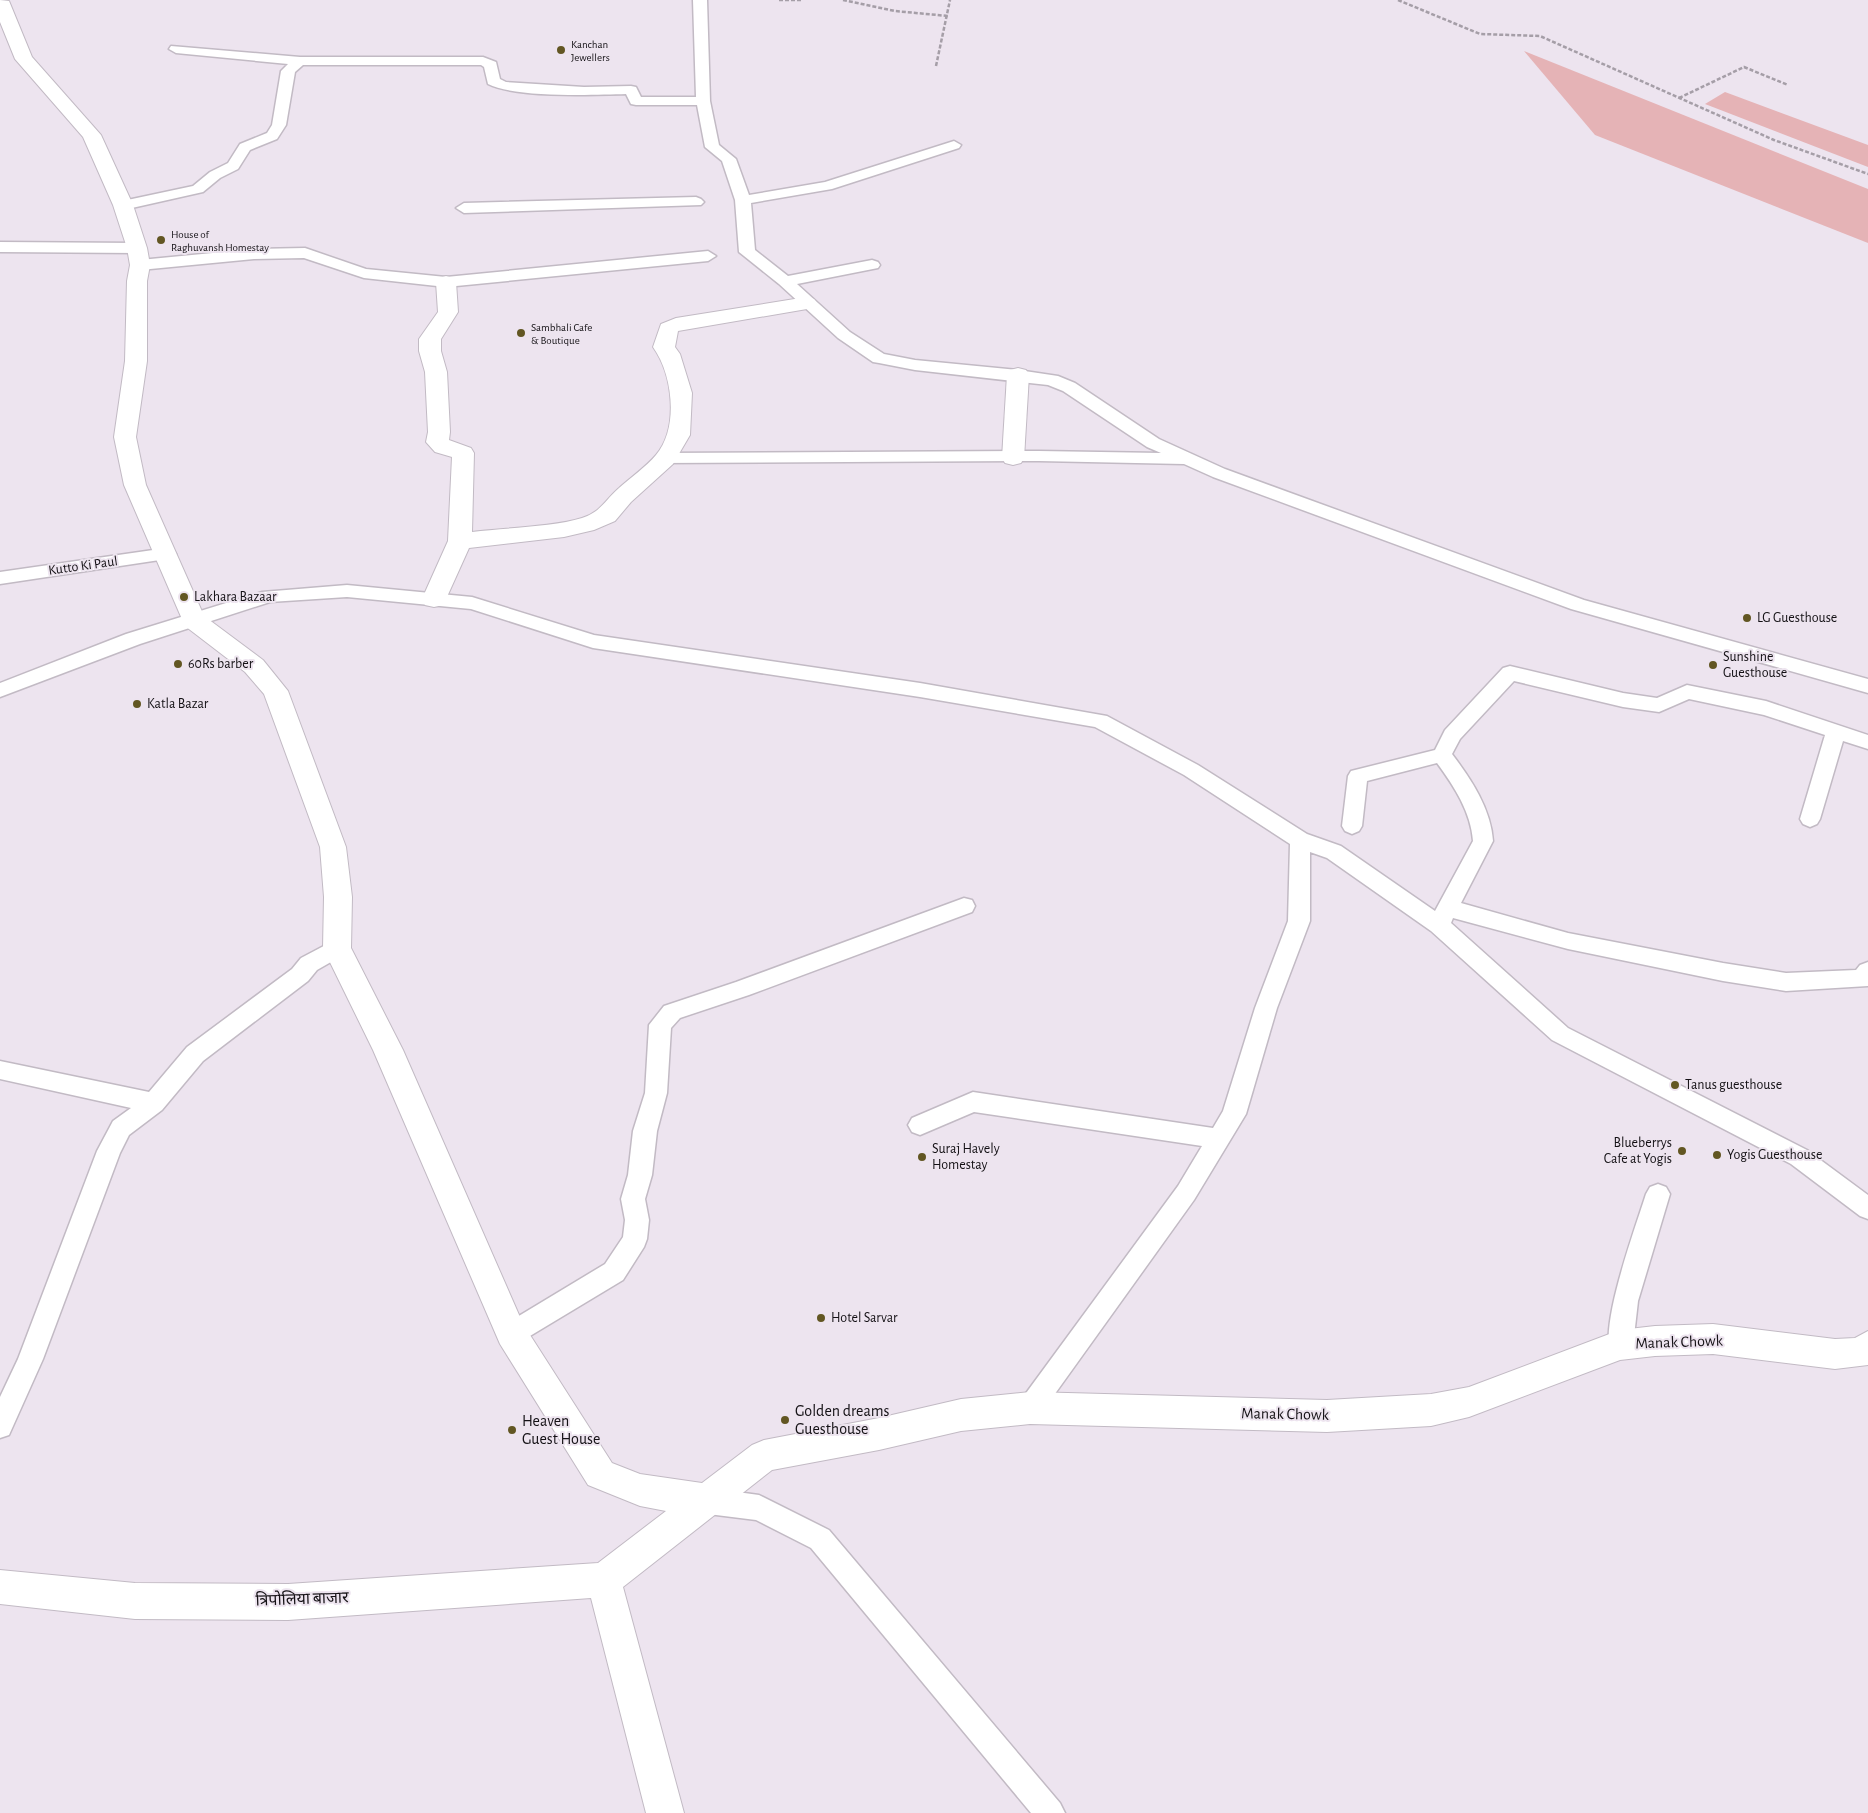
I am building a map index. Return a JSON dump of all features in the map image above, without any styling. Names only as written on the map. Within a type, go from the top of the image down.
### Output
[{"type":"street","points":[[0,1],[16,60],[92,135],[123,205],[139,256],[136,361],[125,436],[135,485],[167,554],[194,620],[207,632],[254,666],[275,691],[334,847],[338,897],[337,948],[388,1050],[511,1334],[600,1474],[640,1490],[708,1501]]},
{"type":"street","points":[[434,599],[460,541],[463,453],[442,447],[437,442],[439,432],[436,372],[430,351],[430,339],[448,312],[446,282]]},
{"type":"street","points":[[460,541],[586,525],[607,516],[623,497],[665,459],[679,434],[681,393],[669,354],[664,347],[668,328],[676,324],[808,303]]},
{"type":"street","points":[[1013,458],[1018,375]]},
{"type":"street","name":"Manak Chowk","points":[[708,1501],[764,1456],[879,1434],[961,1415],[1030,1408],[1327,1416],[1431,1410],[1469,1402],[1620,1345],[1655,1341],[1713,1339],[1835,1354],[1863,1352],[1868,1346]]},
{"type":"street","points":[[665,1813],[604,1580],[708,1501]]},
{"type":"street","name":"त्रिपोलिया बाजार","points":[[0,1587],[135,1601],[288,1602],[604,1580]]},
{"type":"lane","points":[[700,0],[703,100],[712,147],[729,159],[743,200],[747,252],[786,281],[844,335],[879,358],[915,365],[1052,380],[1069,387],[1153,443],[1219,473],[1578,605],[1868,686]]},
{"type":"lane","points":[[176,49],[300,61],[483,61],[491,65],[493,81],[503,86],[584,91],[631,90],[636,100],[703,100]]},
{"type":"lane","points":[[123,205],[198,189],[215,176],[233,166],[245,147],[272,136],[279,125],[288,71],[300,61]]},
{"type":"lane","points":[[743,200],[827,186],[954,146]]},
{"type":"lane","points":[[464,208],[696,202]]},
{"type":"lane","points":[[0,247],[139,256],[305,253],[364,273],[446,282],[708,256]]},
{"type":"lane","points":[[786,281],[872,265]]},
{"type":"lane","points":[[665,459],[1191,459]]},
{"type":"lane","name":"Kutto Ki Paul","points":[[0,578],[167,554]]},
{"type":"lane","points":[[0,690],[133,639],[269,596],[347,591],[472,603],[593,641],[920,690],[1100,721],[1191,770],[1300,840],[1334,852],[1444,916],[1560,1034],[1799,1156],[1868,1209]]},
{"type":"lane","points":[[1352,826],[1358,776],[1442,755],[1452,735],[1510,673],[1624,700],[1659,705],[1687,692],[1766,708],[1836,733],[1868,742]]},
{"type":"lane","points":[[1810,819],[1836,733]]},
{"type":"lane","points":[[1442,755],[1451,766],[1481,821],[1484,833],[1483,841],[1444,916]]},
{"type":"lane","points":[[1030,1408],[1186,1193],[1234,1114],[1266,1008],[1299,921],[1300,840]]},
{"type":"lane","points":[[511,1334],[614,1272],[635,1239],[637,1220],[633,1199],[640,1175],[645,1131],[656,1093],[660,1070],[660,1025],[672,1012],[741,989],[964,906]]},
{"type":"lane","points":[[1444,916],[1786,982],[1862,979],[1868,971]]},
{"type":"lane","points":[[0,1426],[30,1359],[109,1151],[121,1128],[154,1103],[195,1054],[300,975],[309,964],[337,948]]},
{"type":"lane","points":[[0,1070],[154,1103]]},
{"type":"lane","points":[[920,1125],[973,1102],[1219,1139]]},
{"type":"lane","points":[[1620,1345],[1626,1301],[1658,1194]]},
{"type":"lane","points":[[708,1501],[759,1508],[820,1539],[1050,1813]]},
{"type":"path","points":[[779,0],[803,0]]},
{"type":"path","points":[[843,0],[880,10],[923,16],[948,16]]},
{"type":"path","points":[[936,66],[950,0]]},
{"type":"path","points":[[1398,0],[1480,34],[1540,36],[1774,140],[1868,174]]},
{"type":"path","points":[[1679,98],[1744,67],[1788,85]]},
{"type":"shaded area","points":[[1524,51],[1868,189],[1868,243],[1595,135]]},
{"type":"shaded area","points":[[1725,92],[1868,145],[1868,167],[1705,104]]},
{"type":"place","name":"Kanchan Jewellers","points":[[561,50]]},
{"type":"place","name":"House of Raghuvansh Homestay","points":[[161,240]]},
{"type":"place","name":"Sambhali Cafe & Boutique","points":[[521,333]]},
{"type":"place","name":"Lakhara Bazaar","points":[[184,597]]},
{"type":"place","name":"LG Guesthouse","points":[[1747,618]]},
{"type":"place","name":"60Rs barber","points":[[178,664]]},
{"type":"place","name":"Sunshine Guesthouse","points":[[1713,665]]},
{"type":"place","name":"Katla Bazar","points":[[137,704]]},
{"type":"place","name":"Tanus guesthouse","points":[[1675,1085]]},
{"type":"place","name":"Blueberrys Cafe at Yogis","points":[[1682,1151]]},
{"type":"place","name":"Yogis Guesthouse","points":[[1717,1155]]},
{"type":"place","name":"Suraj Havely Homestay","points":[[922,1157]]},
{"type":"place","name":"Hotel Sarvar","points":[[821,1318]]},
{"type":"place","name":"Golden dreams Guesthouse","points":[[785,1420]]},
{"type":"place","name":"Heaven Guest House","points":[[512,1430]]}]
